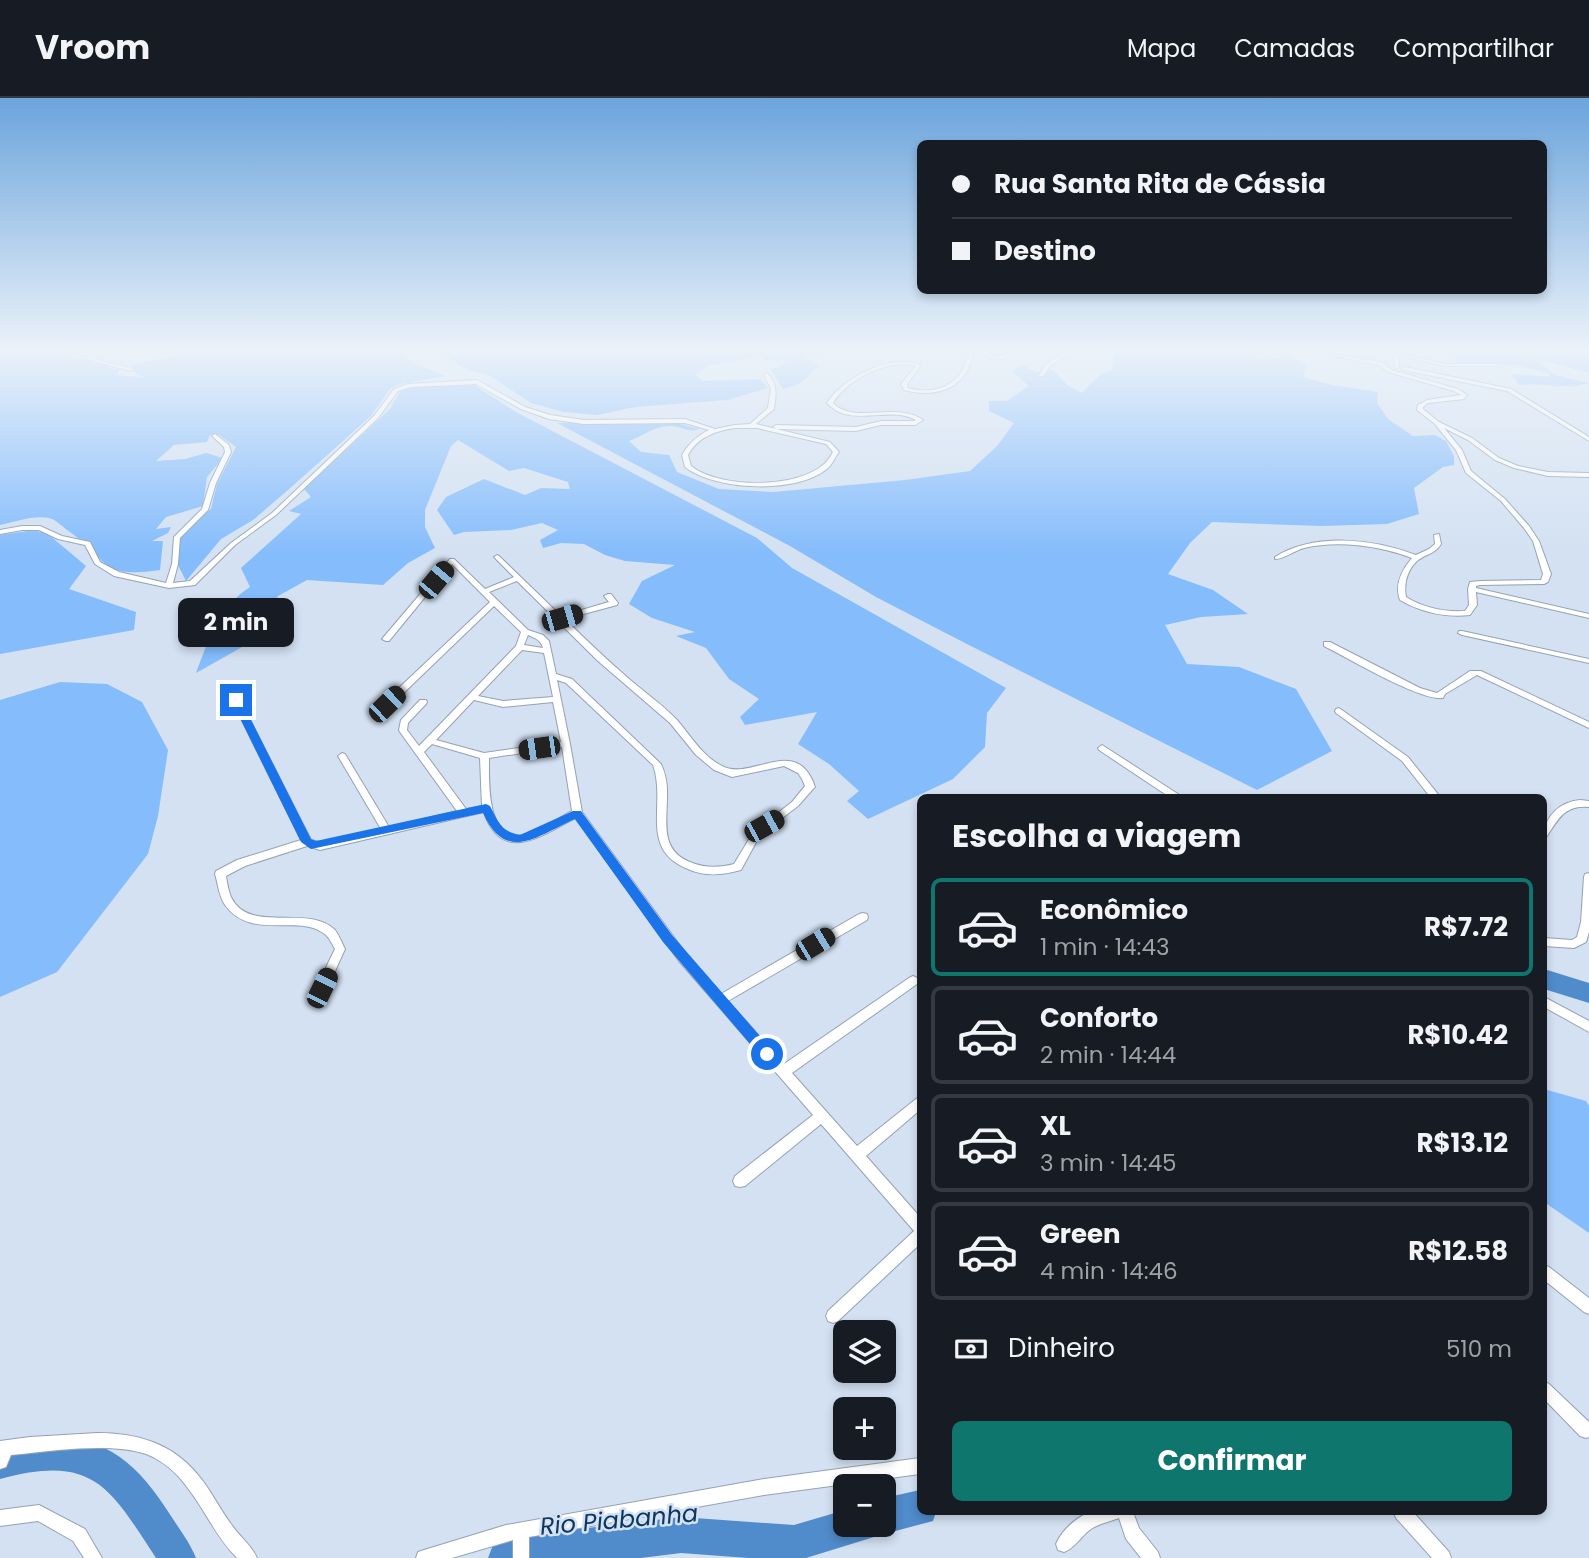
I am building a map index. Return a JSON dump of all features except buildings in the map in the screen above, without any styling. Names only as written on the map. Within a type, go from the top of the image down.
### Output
[{"type":"street","points":[[0,533],[32,527],[60,538],[85,541],[97,563],[103,566],[138,581],[183,586],[200,578],[228,548],[274,514],[374,419]]},
{"type":"street","points":[[564,419],[584,422],[678,420],[695,422],[715,430]]},
{"type":"street","points":[[754,426],[761,419]]},
{"type":"street","points":[[754,426],[828,443],[836,452],[834,460],[812,476],[788,483],[729,482],[701,476],[688,467],[685,455],[695,442],[715,430],[754,426],[856,429],[881,423],[915,424],[920,419]]},
{"type":"street","points":[[1432,419],[1457,431],[1510,465],[1542,473],[1589,475]]},
{"type":"street","points":[[1557,419],[1589,439]]},
{"type":"street","points":[[1436,422],[1459,450],[1468,472],[1503,500],[1527,527],[1536,541],[1547,574],[1544,582],[1474,584],[1473,605],[1467,613],[1444,612],[1407,602],[1400,594],[1400,587],[1416,557],[1435,549],[1438,544],[1437,535]]},
{"type":"street","points":[[169,586],[175,564],[177,537],[205,510],[213,483],[229,452],[227,446],[215,436]]},
{"type":"street","points":[[1277,558],[1285,550],[1295,547],[1339,543],[1395,550],[1416,557]]},
{"type":"street","points":[[497,557],[601,659],[673,720],[699,753],[717,768],[732,774],[784,763],[802,772],[810,787],[795,804],[757,834],[737,867],[721,872],[700,870],[678,862],[668,852],[663,836],[661,775],[657,764],[574,685],[552,675]]},
{"type":"street","points":[[386,639],[452,560],[525,632],[540,637],[548,651],[577,813],[667,939],[917,1224]]},
{"type":"street","points":[[484,592],[518,578]]},
{"type":"street","points":[[1472,589],[1589,616]]},
{"type":"street","points":[[562,618],[614,603],[608,596]]},
{"type":"street","points":[[387,704],[493,603]]},
{"type":"street","points":[[419,752],[520,647],[525,632]]},
{"type":"street","points":[[1462,633],[1589,661]]},
{"type":"street","points":[[1327,645],[1418,690],[1436,696],[1440,696],[1473,673],[1485,675],[1589,725]]},
{"type":"street","points":[[520,647],[548,651]]},
{"type":"street","points":[[473,697],[503,704],[557,699]]},
{"type":"street","points":[[236,700],[307,842]]},
{"type":"street","points":[[423,702],[402,726],[409,742],[464,814]]},
{"type":"street","points":[[1339,711],[1405,759],[1433,794]]},
{"type":"street","points":[[431,741],[484,756],[566,744]]},
{"type":"street","points":[[1102,748],[1172,794]]},
{"type":"street","points":[[342,756],[386,829]]},
{"type":"street","points":[[484,756],[486,808],[496,830],[514,839],[527,837],[577,813]]},
{"type":"street","points":[[1547,830],[1563,806],[1571,803],[1589,804]]},
{"type":"street","points":[[322,988],[340,949],[337,936],[329,928],[312,923],[261,920],[239,914],[228,902],[220,874],[241,863],[307,842],[320,846],[486,808]]},
{"type":"street","points":[[1547,942],[1574,944],[1582,939],[1589,877]]},
{"type":"street","points":[[720,1000],[863,917]]},
{"type":"street","points":[[783,1072],[913,981]]},
{"type":"street","points":[[1547,1004],[1589,1027]]},
{"type":"street","points":[[857,1155],[917,1105]]},
{"type":"street","points":[[740,1181],[822,1116]]},
{"type":"street","points":[[833,1316],[917,1238]]},
{"type":"street","points":[[1547,1274],[1589,1307]]},
{"type":"street","points":[[1547,1392],[1586,1430]]},
{"type":"street","points":[[2,1453],[104,1439],[138,1443],[167,1454],[193,1482],[221,1527],[249,1558]]},
{"type":"street","points":[[424,1558],[506,1533],[521,1535],[764,1487],[917,1466]]},
{"type":"street","points":[[0,1518],[39,1513],[79,1535],[94,1558]]},
{"type":"street","points":[[1064,1544],[1094,1515]]},
{"type":"street","points":[[1126,1515],[1132,1533],[1152,1558]]},
{"type":"street","points":[[1405,1515],[1443,1558]]},
{"type":"street","points":[[521,1535],[521,1558]]},
{"type":"shaded area","points":[[0,419],[367,419],[253,520],[221,539],[186,581],[178,565],[178,533],[211,509],[217,484],[236,447],[219,435],[210,435],[207,442],[174,445],[156,461],[185,459],[206,453],[223,458],[207,477],[203,506],[166,517],[156,529],[171,527],[168,533],[152,541],[163,541],[160,570],[125,572],[114,569],[51,519],[31,518],[0,525]]},
{"type":"shaded area","points":[[379,419],[530,419],[757,538],[792,568],[1006,688],[987,713],[985,747],[953,779],[868,819],[847,801],[859,791],[829,764],[798,744],[817,712],[745,725],[740,717],[759,699],[729,679],[706,648],[676,636],[695,632],[652,618],[629,604],[642,581],[675,565],[625,561],[605,555],[584,544],[561,543],[543,548],[540,540],[558,530],[542,523],[511,530],[464,532],[454,535],[437,510],[446,497],[484,479],[525,495],[541,488],[570,489],[568,482],[524,468],[509,471],[458,440],[451,446],[425,510],[425,527],[435,548],[408,563],[383,585],[307,580],[278,596],[262,636],[196,673],[210,637],[223,614],[250,587],[241,568],[301,514],[289,511],[311,497],[304,489]]},
{"type":"shaded area","points":[[1006,419],[1388,419],[1413,436],[1435,435],[1446,441],[1454,456],[1454,465],[1443,467],[1414,488],[1419,514],[1387,524],[1321,526],[1212,522],[1190,543],[1168,574],[1213,590],[1248,614],[1201,617],[1165,625],[1187,664],[1239,667],[1296,689],[1332,751],[1257,790],[876,597],[790,546],[557,423],[672,422],[700,429],[666,426],[629,441],[641,452],[669,455],[677,472],[719,489],[773,492],[970,471],[997,446],[1014,423]]},
{"type":"shaded area","points":[[34,530],[48,534],[86,566],[69,589],[136,612],[134,630],[0,654],[0,535]]},
{"type":"shaded area","points":[[60,682],[107,684],[142,702],[168,750],[158,816],[148,854],[57,972],[0,997],[0,700]]},
{"type":"shaded area","points":[[1547,1090],[1586,1101],[1589,1106],[1589,1233],[1547,1204]]},
{"type":"waterway","name":"Rio Piabanha","points":[[1547,980],[1589,993]]},
{"type":"waterway","name":"Rio Piabanha","points":[[0,1462],[58,1453],[77,1455],[94,1461],[125,1482],[178,1558]]},
{"type":"waterway","name":"Rio Piabanha","points":[[896,1513],[917,1509]]},
{"type":"waterway","name":"Rio Piabanha","points":[[506,1558],[511,1555],[681,1535],[794,1543],[833,1532]]},
{"type":"route","points":[[236,700],[307,842],[315,846],[486,808],[496,830],[508,837],[521,839],[577,813],[667,939],[767,1054]]}]
